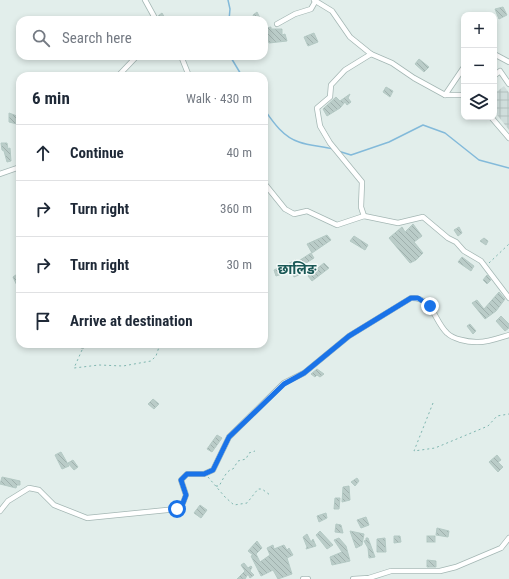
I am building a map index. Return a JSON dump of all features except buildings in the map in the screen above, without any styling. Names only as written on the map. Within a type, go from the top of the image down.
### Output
[{"type":"street","points":[[145,0],[154,16]]},
{"type":"street","points":[[277,24],[295,14],[311,9],[315,1],[332,11],[350,37],[371,54],[392,63],[414,78],[445,95],[461,95]]},
{"type":"street","points":[[364,216],[361,208],[362,182],[359,176],[337,154],[330,143],[320,126],[317,108],[330,97],[331,85],[345,70],[371,54]]},
{"type":"street","points":[[497,56],[509,62]]},
{"type":"street","points":[[122,72],[133,60]]},
{"type":"street","points":[[183,60],[187,72]]},
{"type":"street","points":[[445,95],[461,71]]},
{"type":"street","points":[[497,74],[500,71],[509,84]]},
{"type":"street","points":[[494,120],[509,138]]},
{"type":"street","points":[[0,174],[16,168]]},
{"type":"street","points":[[268,188],[285,209],[294,214],[307,211],[337,225],[364,216],[398,223],[423,217],[448,238],[456,242],[464,251],[482,261],[509,298]]},
{"type":"street","points":[[0,511],[8,501],[29,488],[39,490],[54,505],[87,518],[177,509],[183,503],[186,495],[181,480],[187,474],[206,473],[213,470],[229,437],[284,384],[304,373],[349,336],[411,298],[418,298],[430,306],[447,333],[459,340],[476,343],[509,335]]},
{"type":"street","points":[[353,579],[369,578],[391,571],[440,571],[456,567],[501,548],[509,538]]},
{"type":"street","points":[[303,579],[308,579]]},
{"type":"path","points":[[486,266],[509,244]]},
{"type":"path","points":[[82,350],[74,368],[99,365],[123,366],[151,361],[156,356],[159,348]]},
{"type":"path","points":[[432,403],[414,451],[435,448],[488,426],[497,416],[509,414]]},
{"type":"path","points":[[216,486],[219,486],[222,478],[233,469],[238,461],[246,459],[249,453],[255,451]]},
{"type":"path","points":[[206,473],[234,506],[247,503],[258,489],[262,489],[270,495]]},
{"type":"shaded area","points":[[504,86],[509,93],[509,130],[497,115],[497,92]]},
{"type":"waterway","points":[[228,0],[230,9],[229,16]]},
{"type":"waterway","points":[[232,60],[240,72]]},
{"type":"waterway","points":[[268,115],[283,133],[293,140],[333,149]]},
{"type":"waterway","points":[[338,151],[351,155],[389,142],[423,125],[445,133],[479,160],[509,168]]},
{"type":"district","name":"छालिङ","points":[[297,269]]},
{"type":"route","points":[[177,509],[183,503],[186,495],[181,480],[187,474],[204,474],[213,470],[229,437],[284,384],[304,373],[349,336],[411,298],[418,298],[430,306]]}]
